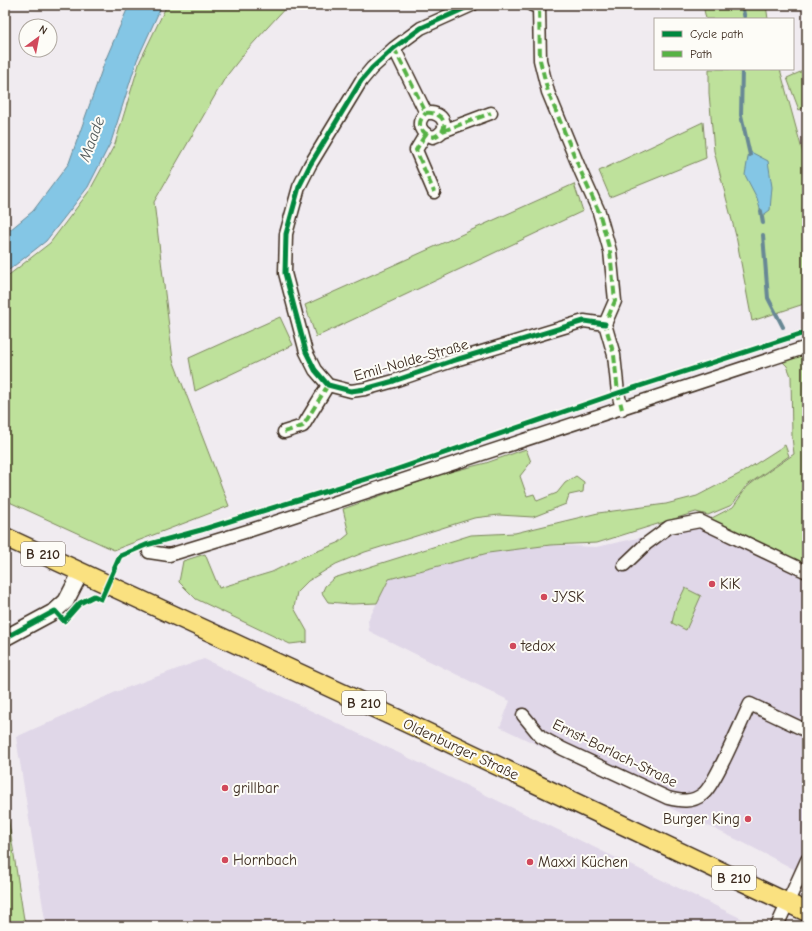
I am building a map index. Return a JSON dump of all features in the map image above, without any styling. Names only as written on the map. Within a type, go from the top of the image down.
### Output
[{"type":"main road","name":"Oldenburger Straße","points":[[5,537],[418,728],[807,912]]},
{"type":"street","points":[[284,432],[303,426],[328,385],[314,370],[306,352],[285,272],[286,234],[299,187],[310,165],[361,81],[394,48],[421,28],[472,5]]},
{"type":"street","points":[[537,6],[540,60],[548,92],[599,212],[610,251],[615,301],[605,324],[614,355],[618,393],[622,409]]},
{"type":"street","points":[[394,48],[426,113]]},
{"type":"street","points":[[444,131],[444,122],[439,115],[433,112],[426,113],[421,117],[419,126],[425,135],[433,137],[444,131],[491,113]]},
{"type":"street","points":[[425,135],[416,150],[434,192]]},
{"type":"street","name":"Emil-Nolde-Straße","points":[[328,385],[351,391],[365,389],[571,324],[584,321],[605,324]]},
{"type":"street","points":[[149,552],[169,555],[251,530],[807,347]]},
{"type":"street","points":[[624,565],[646,544],[669,527],[700,521],[807,572]]},
{"type":"street","points":[[5,638],[55,611],[66,601],[81,572]]},
{"type":"street","name":"Ernst-Barlach-Straße","points":[[523,715],[541,737],[563,749],[668,798],[682,802],[694,799],[704,794],[712,782],[750,704],[807,731]]},
{"type":"street","points":[[778,926],[807,860]]},
{"type":"shaded area","points":[[699,525],[807,577],[807,876],[746,844],[500,727],[510,701],[369,631],[368,621],[389,579],[488,553],[550,545],[596,547]]},
{"type":"shaded area","points":[[204,659],[758,926],[46,926],[16,737],[118,691]]},
{"type":"green space","points":[[167,5],[288,5],[246,51],[225,78],[154,202],[173,360],[229,506],[114,550],[5,500],[5,278],[50,243],[90,190],[115,144],[140,61]]},
{"type":"green space","points":[[703,5],[766,5],[768,18],[706,18]]},
{"type":"green space","points":[[807,69],[807,106],[799,110],[787,78]]},
{"type":"green space","points":[[709,70],[780,70],[807,168],[807,303],[752,321],[736,236],[714,151],[709,93]]},
{"type":"green space","points":[[703,122],[706,158],[610,197],[599,171]]},
{"type":"green space","points":[[574,184],[583,211],[316,337],[305,305]]},
{"type":"green space","points":[[280,317],[293,345],[195,391],[189,358]]},
{"type":"green space","points":[[807,347],[807,410],[805,411],[807,415],[807,566],[710,519],[733,507],[747,487],[794,454],[792,437],[791,376],[787,366],[778,357]]},
{"type":"green space","points":[[785,445],[789,456],[746,486],[732,505],[708,515],[696,512],[597,543],[550,545],[488,553],[389,579],[377,603],[352,604],[328,602],[322,593],[325,586],[334,578],[471,535],[515,533],[598,513],[666,504],[697,496],[743,472]]},
{"type":"green space","points":[[526,449],[531,462],[520,476],[527,496],[534,494],[537,501],[557,493],[565,483],[576,476],[584,482],[583,492],[569,495],[566,504],[533,517],[499,515],[474,518],[365,552],[336,564],[308,581],[297,592],[294,608],[307,631],[307,642],[290,644],[196,599],[179,582],[183,561],[205,554],[219,588],[272,572],[300,558],[338,543],[349,534],[343,509],[442,474],[486,463]]},
{"type":"green space","points":[[685,588],[701,596],[686,630],[672,623],[675,609]]},
{"type":"green space","points":[[5,797],[25,926],[5,926]]},
{"type":"water","name":"Maade","points":[[129,5],[162,5],[137,60],[111,142],[88,187],[46,241],[5,273],[5,234],[33,211],[69,163],[105,61]]},
{"type":"water","points":[[749,151],[768,161],[772,187],[770,210],[762,216],[757,198],[745,175]]},
{"type":"waterway","points":[[742,5],[745,18]]},
{"type":"waterway","points":[[742,70],[741,115],[750,155]]},
{"type":"waterway","points":[[761,211],[763,223]]},
{"type":"waterway","points":[[763,235],[768,298],[783,327]]},
{"type":"marked path","points":[[532,5],[539,7],[540,60],[548,92],[599,212],[610,251],[615,301],[605,324],[614,355],[618,393],[622,409]]},
{"type":"marked path","points":[[394,48],[426,113],[438,115],[444,122],[443,130],[433,137],[425,133],[420,127],[421,120],[426,113]]},
{"type":"marked path","points":[[443,131],[491,113]]},
{"type":"marked path","points":[[425,135],[416,150],[434,192]]},
{"type":"marked path","points":[[284,432],[303,426],[328,385]]},
{"type":"cycle path","points":[[472,5],[421,28],[394,48],[372,68],[361,81],[310,165],[299,187],[286,234],[285,273],[306,352],[315,370],[328,385],[351,391],[365,389],[394,381],[452,361],[584,321],[605,324]]},
{"type":"cycle path","points":[[5,638],[55,611],[64,621],[80,603],[94,596],[101,599],[120,556],[146,545],[201,530],[392,471],[618,393],[807,332]]},
{"type":"place","name":"KiK","points":[[712,584]]},
{"type":"place","name":"JYSK","points":[[544,597]]},
{"type":"place","name":"tedox","points":[[513,646]]},
{"type":"place","name":"grillbar","points":[[225,788]]},
{"type":"place","name":"Burger King","points":[[748,819]]},
{"type":"place","name":"Hornbach","points":[[225,860]]},
{"type":"place","name":"Maxxi Küchen","points":[[530,862]]}]
